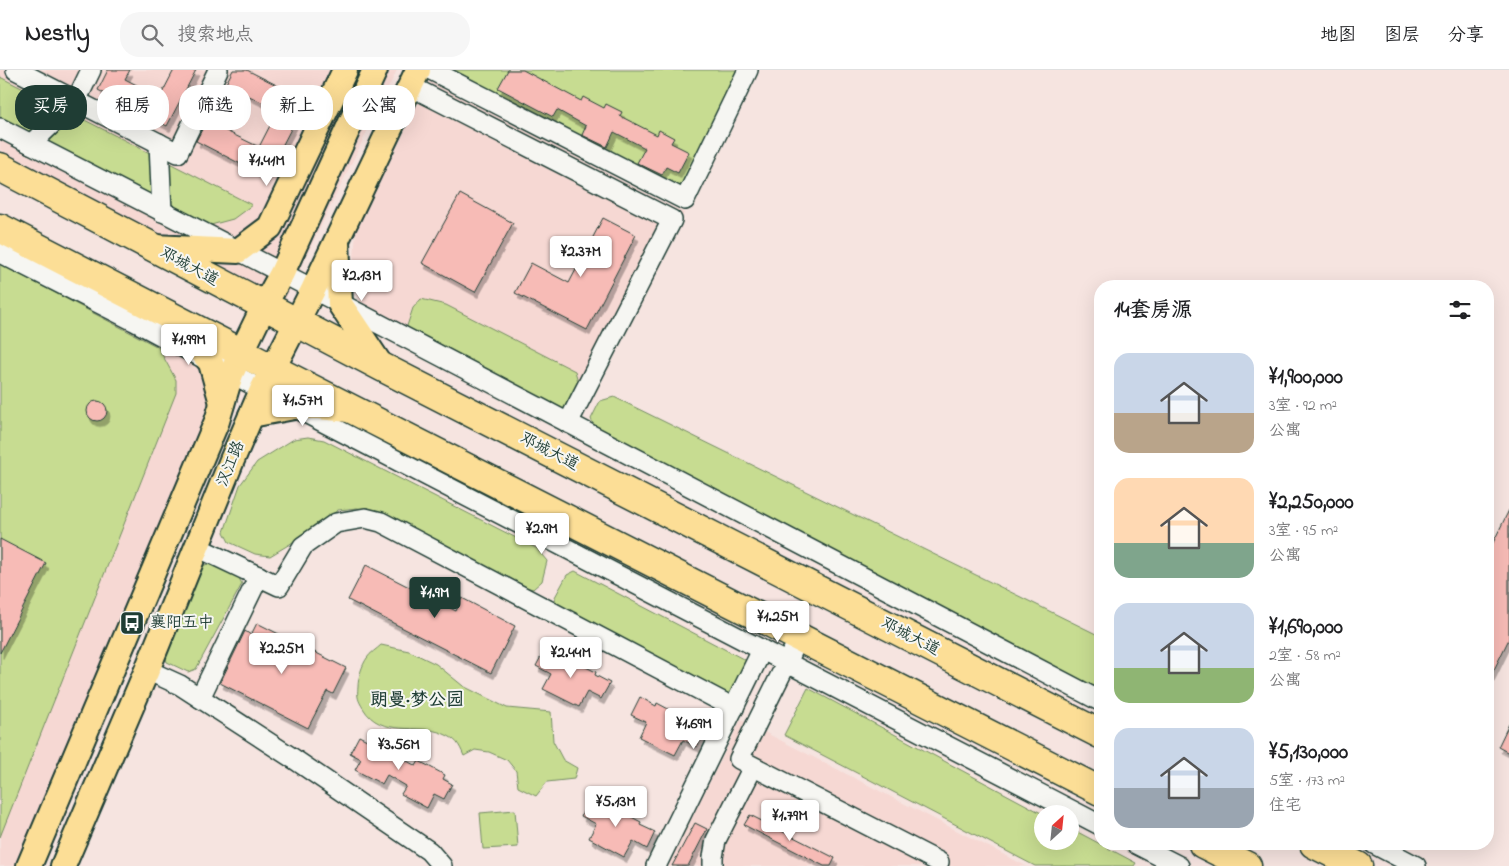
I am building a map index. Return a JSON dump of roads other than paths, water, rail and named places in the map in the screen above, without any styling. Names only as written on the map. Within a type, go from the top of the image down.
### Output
[{"type":"highway","name":"邓城大道","points":[[0,167],[382,367],[1094,731]]},
{"type":"highway","points":[[0,228],[157,317],[228,363],[267,380],[355,411],[1094,788]]},
{"type":"highway","points":[[1215,850],[1247,866]]},
{"type":"highway","points":[[1326,850],[1358,866]]},
{"type":"main road","points":[[151,247],[238,251],[270,227],[345,70]]},
{"type":"main road","name":"汉江路","points":[[29,866],[217,420],[222,403],[228,363],[264,306],[282,273],[375,70]]},
{"type":"main road","name":"汉江路","points":[[63,866],[147,670],[251,415],[414,78]]},
{"type":"main road","points":[[337,240],[340,304],[382,367]]},
{"type":"main road","points":[[251,415],[294,407],[319,407],[355,411]]},
{"type":"street","points":[[16,70],[45,85]]},
{"type":"street","points":[[84,85],[92,70]]},
{"type":"street","points":[[87,107],[178,153],[218,70]]},
{"type":"street","points":[[431,70],[685,200],[748,70]]},
{"type":"street","points":[[414,78],[672,220],[568,423]]},
{"type":"street","points":[[0,128],[282,273],[1094,698]]},
{"type":"street","points":[[31,144],[46,130]]},
{"type":"street","points":[[159,143],[162,212]]},
{"type":"street","points":[[0,253],[157,317]]},
{"type":"street","points":[[267,380],[294,407],[1094,822]]},
{"type":"street","points":[[197,547],[279,586],[304,546],[336,523],[365,518],[381,522],[734,708]]},
{"type":"street","points":[[200,698],[259,576]]},
{"type":"street","points":[[799,638],[738,759],[938,862]]},
{"type":"street","points":[[656,866],[762,650]]},
{"type":"street","points":[[147,670],[180,685],[294,759],[428,851],[442,866]]},
{"type":"street","points":[[713,866],[716,840],[753,767]]},
{"type":"street","points":[[1148,850],[1179,866]]},
{"type":"street","points":[[1385,850],[1416,866]]},
{"type":"place","name":"襄阳五中","points":[[132,623]]},
{"type":"district","name":"朗曼·梦公园","points":[[417,701]]}]
